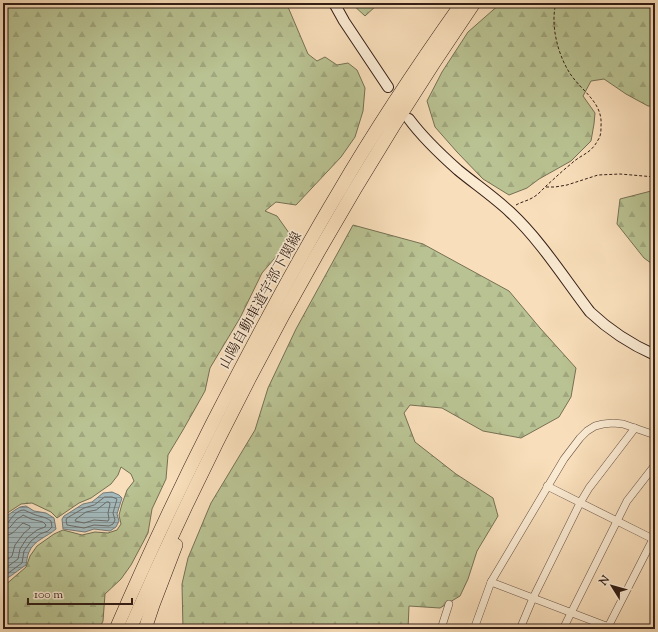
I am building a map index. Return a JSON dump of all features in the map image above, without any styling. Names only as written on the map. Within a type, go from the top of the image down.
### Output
[{"type":"highway","name":"山陽自動車道宇部下関線","points":[[116,629],[177,494],[274,304],[337,193],[370,140],[413,73],[462,3]]},
{"type":"highway","name":"山陽自動車道宇部下関線","points":[[130,629],[194,488],[267,345],[346,203],[416,90],[474,3]]},
{"type":"highway","points":[[145,629],[175,547],[241,395]]},
{"type":"street","points":[[334,3],[344,21],[388,87]]},
{"type":"street","points":[[409,119],[436,151],[525,226],[541,245],[590,312],[609,329],[622,338],[655,355]]},
{"type":"street","points":[[474,629],[491,582],[547,486],[564,459],[580,438],[595,426],[613,423],[623,424],[655,435]]},
{"type":"street","points":[[520,629],[533,598],[580,503],[589,488],[635,428]]},
{"type":"street","points":[[563,629],[627,501],[655,465]]},
{"type":"street","points":[[491,582],[610,628],[654,538],[547,486]]},
{"type":"street","points":[[441,629],[449,604]]},
{"type":"path","points":[[509,211],[516,204],[532,198],[572,163],[592,149],[600,138],[602,119],[596,103],[571,75],[555,37],[554,22],[556,3]]},
{"type":"path","points":[[545,187],[555,187],[581,182],[598,175],[620,174],[655,177]]},
{"type":"green space","points":[[3,3],[290,3],[288,7],[308,54],[317,61],[325,57],[337,65],[348,63],[357,70],[365,88],[363,111],[355,137],[341,157],[296,205],[276,202],[265,211],[277,216],[289,233],[280,252],[262,273],[240,318],[210,368],[205,391],[168,455],[166,479],[152,509],[148,533],[131,565],[121,579],[105,594],[103,621],[99,629],[3,629],[3,587],[26,567],[30,556],[37,546],[54,534],[63,530],[82,535],[95,532],[108,533],[117,530],[121,524],[119,515],[122,504],[127,490],[134,481],[131,474],[121,467],[118,475],[111,484],[57,518],[51,512],[32,503],[21,504],[3,517]]},
{"type":"green space","points":[[351,3],[377,3],[377,5],[365,16]]},
{"type":"green space","points":[[501,3],[655,3],[655,106],[648,106],[626,94],[604,79],[591,81],[583,96],[595,113],[591,141],[571,161],[539,179],[527,188],[509,195],[483,179],[435,127],[427,101],[442,72],[468,32]]},
{"type":"green space","points":[[655,190],[655,266],[644,258],[617,224],[620,199]]},
{"type":"green space","points":[[353,225],[423,244],[509,291],[576,368],[571,397],[559,417],[521,438],[483,431],[442,408],[410,405],[404,413],[415,442],[456,474],[493,498],[498,516],[477,551],[468,579],[460,596],[440,608],[409,606],[408,629],[183,629],[182,584],[188,558],[211,503],[255,430],[268,388],[296,329]]},
{"type":"water","points":[[112,492],[122,498],[117,514],[119,521],[116,527],[110,531],[94,529],[85,532],[63,529],[62,519],[64,516],[83,504],[92,502],[103,493]]},
{"type":"water","points":[[26,506],[34,511],[46,513],[54,518],[56,529],[34,544],[28,554],[26,565],[3,580],[3,523],[8,515],[20,507]]}]
